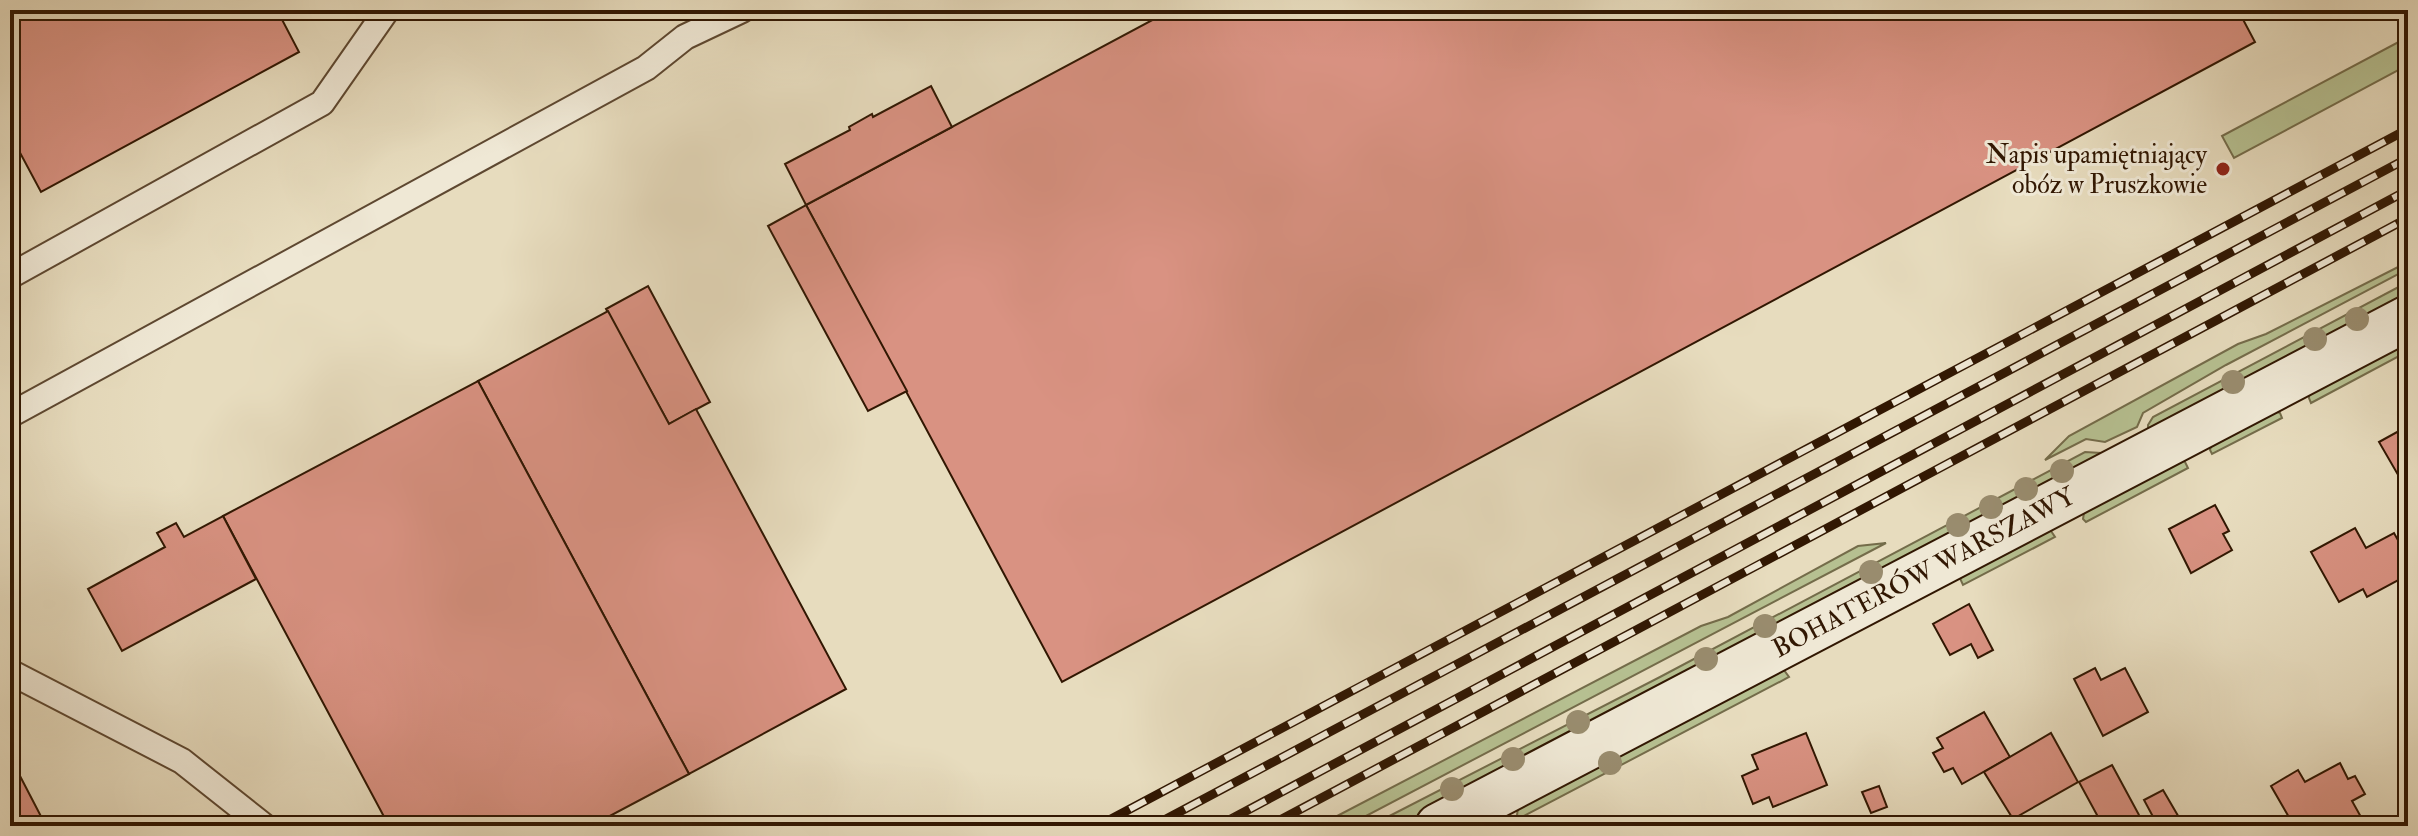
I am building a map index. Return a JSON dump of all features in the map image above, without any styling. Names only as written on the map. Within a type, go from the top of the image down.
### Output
[{"type":"street","name":"BOHATERÓW WARSZAWY","points":[[1438,826],[2408,318]]},
{"type":"lane","points":[[10,276],[322,103],[387,10]]},
{"type":"lane","points":[[10,415],[646,68],[685,37],[742,10]]},
{"type":"lane","points":[[10,672],[182,761],[264,826]]},
{"type":"green space","points":[[2408,37],[2408,65],[2234,158],[2222,136]]},
{"type":"green space","points":[[2408,262],[2408,269],[2226,365],[2143,413],[2137,427],[2105,442],[2086,439],[2045,460],[2069,436],[2238,344],[2266,334]]},
{"type":"green space","points":[[2408,282],[2408,297],[2148,434],[2148,425],[2153,417]]},
{"type":"green space","points":[[2392,346],[2402,350],[2403,354],[2311,403],[2310,388]]},
{"type":"green space","points":[[2270,409],[2280,413],[2282,418],[2212,454],[2213,440]]},
{"type":"green space","points":[[2085,452],[2101,453],[2104,457],[1400,826],[1370,826],[1660,677]]},
{"type":"green space","points":[[2178,458],[2188,468],[2086,522],[2083,519],[2085,507]]},
{"type":"green space","points":[[2044,528],[2055,537],[1963,585],[1958,574]]},
{"type":"green space","points":[[1886,543],[1347,826],[1318,826],[1701,626],[1728,617],[1858,546]]},
{"type":"green space","points":[[1781,666],[1789,677],[1520,818],[1517,815],[1519,802]]},
{"type":"building","points":[[10,10],[277,10],[299,52],[41,192],[10,134]]},
{"type":"building","points":[[1171,10],[2238,10],[2255,42],[1062,682],[806,205]]},
{"type":"building","points":[[931,86],[952,127],[806,205],[785,164],[850,130],[849,127],[872,114],[873,117]]},
{"type":"building","points":[[806,205],[907,391],[868,411],[768,226]]},
{"type":"building","points":[[648,286],[710,402],[669,424],[606,309]]},
{"type":"building","points":[[608,311],[669,424],[696,409],[846,689],[689,774],[478,381]]},
{"type":"building","points":[[478,381],[689,774],[591,826],[389,826],[223,516]]},
{"type":"building","points":[[2408,426],[2408,476],[2401,480],[2379,442]]},
{"type":"building","points":[[2215,505],[2229,531],[2223,534],[2232,550],[2191,573],[2169,529]]},
{"type":"building","points":[[223,516],[256,579],[122,651],[88,589],[165,547],[157,533],[176,523],[184,537]]},
{"type":"building","points":[[2355,528],[2366,548],[2394,533],[2408,558],[2408,575],[2367,597],[2363,589],[2339,602],[2311,552]]},
{"type":"building","points":[[1969,604],[1993,650],[1978,658],[1971,644],[1950,655],[1933,624]]},
{"type":"building","points":[[2095,668],[2101,680],[2125,668],[2148,712],[2103,736],[2074,679]]},
{"type":"building","points":[[1984,712],[2010,757],[1962,784],[1953,768],[1944,772],[1933,753],[1943,748],[1937,738]]},
{"type":"building","points":[[1806,733],[1827,785],[1773,807],[1769,797],[1753,804],[1742,776],[1758,769],[1752,755]]},
{"type":"building","points":[[2051,733],[2078,782],[2013,819],[1984,772]]},
{"type":"building","points":[[2340,763],[2348,779],[2355,776],[2365,794],[2352,801],[2366,826],[2294,826],[2271,786],[2298,770],[2305,782]]},
{"type":"building","points":[[2112,765],[2146,826],[2103,826],[2079,782]]},
{"type":"building","points":[[20,776],[46,826],[10,826],[10,781]]},
{"type":"building","points":[[1879,786],[1887,807],[1871,813],[1862,792]]},
{"type":"building","points":[[2163,790],[2184,826],[2158,826],[2144,800]]},
{"type":"railway","points":[[1098,826],[2408,129]]},
{"type":"railway","points":[[1153,826],[2408,158]]},
{"type":"railway","points":[[1218,826],[2408,190]]},
{"type":"railway","points":[[1269,826],[2408,218]]},
{"type":"place","name":"Napis upamiętniający obóz w Pruszkowie","points":[[2223,169]]}]
